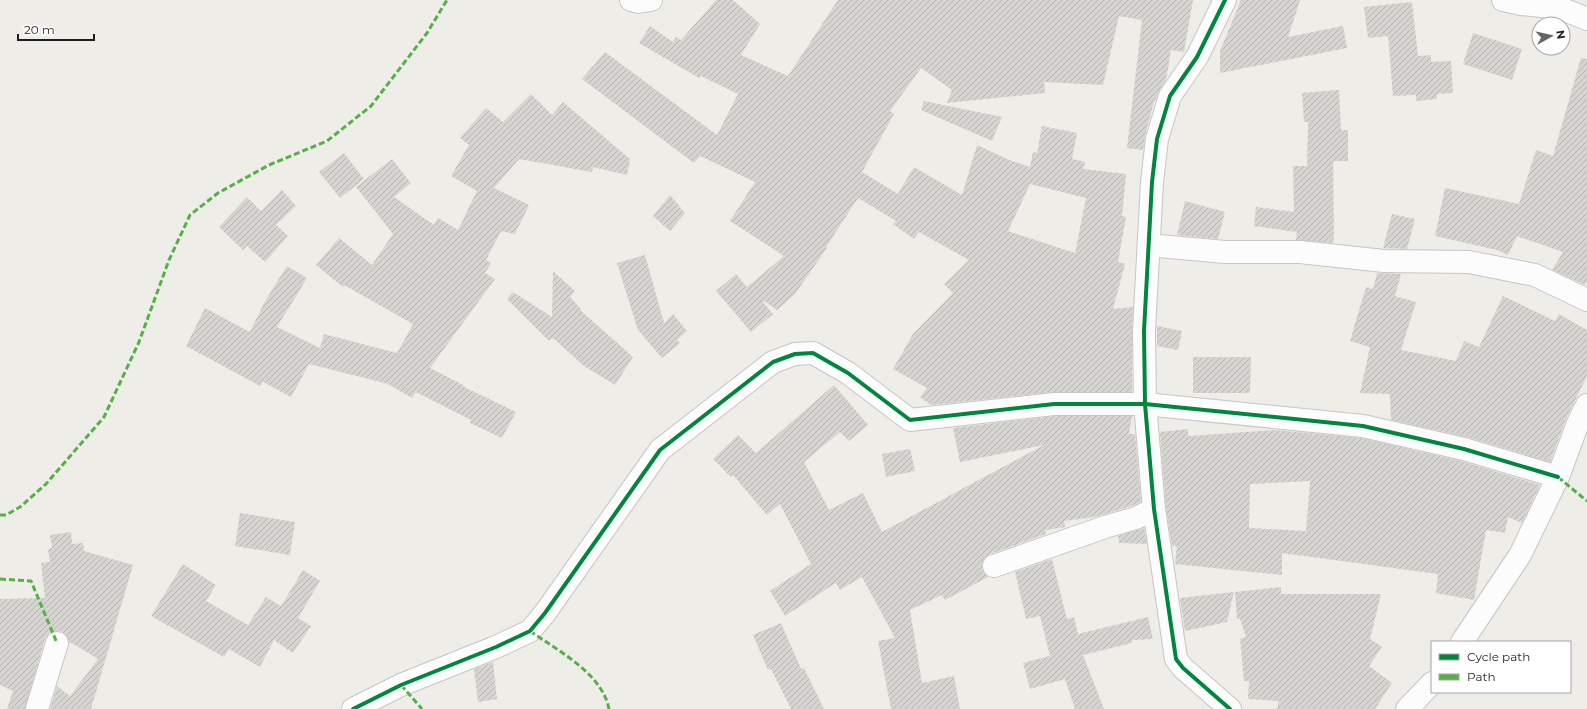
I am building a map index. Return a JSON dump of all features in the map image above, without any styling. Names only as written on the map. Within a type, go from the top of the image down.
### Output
[{"type":"street","points":[[631,0],[638,2],[651,0]]},
{"type":"street","points":[[1225,0],[1197,57],[1170,96],[1157,140],[1152,182],[1144,331],[1145,404],[1154,509],[1176,659],[1183,668],[1230,709]]},
{"type":"street","points":[[1503,0],[1521,4],[1560,8],[1587,19]]},
{"type":"street","points":[[1159,246],[1225,252],[1300,252],[1384,261],[1469,262],[1535,275],[1587,300]]},
{"type":"street","points":[[353,709],[401,685],[496,647],[530,630],[545,613],[660,450],[772,362],[795,354],[813,352],[848,373],[910,420],[1054,404],[1145,404],[1363,426],[1464,449],[1558,477]]},
{"type":"street","points":[[1463,641],[1520,555],[1558,477],[1578,423],[1587,405]]},
{"type":"street","points":[[994,566],[1105,527],[1136,518],[1154,509]]},
{"type":"street","points":[[37,709],[57,643]]},
{"type":"street","points":[[1407,709],[1431,684]]},
{"type":"building","points":[[716,0],[733,0],[760,24],[741,55],[788,76],[838,0],[1193,0],[1184,52],[1171,50],[1166,80],[1154,101],[1143,150],[1127,148],[1142,20],[1119,16],[1103,85],[1044,82],[1045,93],[947,103],[952,90],[921,68],[890,111],[894,114],[862,172],[898,194],[914,167],[962,195],[977,145],[1009,160],[1030,167],[1033,152],[1037,153],[1042,126],[1077,133],[1072,159],[1085,162],[1083,169],[1126,174],[1122,216],[1126,217],[1118,262],[1125,264],[1113,309],[1133,307],[1132,392],[1053,392],[931,405],[920,397],[927,388],[893,369],[913,334],[953,293],[944,284],[969,260],[919,232],[914,239],[893,224],[896,221],[858,198],[826,247],[827,248],[795,294],[777,310],[764,301],[763,302],[773,314],[751,332],[716,291],[736,274],[747,287],[784,256],[730,221],[755,182],[700,156],[694,163],[582,79],[605,52],[717,135],[738,94],[701,76],[699,78],[639,43],[650,26],[673,42],[676,37],[681,40]],"holes":[[[1030,184],[1086,198],[1075,253],[1008,231]]]},
{"type":"building","points":[[1241,0],[1300,0],[1288,37],[1343,26],[1347,48],[1220,73],[1220,51]]},
{"type":"building","points":[[1412,2],[1418,56],[1431,55],[1431,62],[1451,61],[1453,93],[1437,94],[1437,99],[1416,101],[1416,95],[1393,96],[1388,36],[1368,38],[1364,7]]},
{"type":"building","points":[[1473,33],[1522,49],[1512,80],[1463,64]]},
{"type":"building","points":[[1581,58],[1587,59],[1587,282],[1585,285],[1552,270],[1563,252],[1517,236],[1508,255],[1497,250],[1435,236],[1445,188],[1519,204],[1536,150],[1553,156]]},
{"type":"building","points":[[1339,90],[1341,130],[1348,130],[1348,161],[1333,161],[1333,243],[1296,240],[1297,232],[1254,226],[1256,207],[1294,212],[1293,166],[1307,166],[1308,122],[1304,122],[1302,93]]},
{"type":"building","points":[[531,94],[552,115],[563,102],[630,159],[627,175],[593,167],[592,172],[519,159],[494,188],[529,205],[515,234],[501,231],[486,260],[491,263],[485,273],[495,279],[430,368],[465,386],[464,387],[516,412],[502,438],[470,423],[471,420],[416,392],[412,398],[388,384],[309,364],[291,397],[263,382],[260,386],[186,346],[205,308],[250,332],[264,303],[287,266],[307,278],[277,327],[320,348],[324,334],[397,353],[413,324],[344,285],[343,287],[316,265],[339,238],[372,265],[393,234],[356,187],[392,159],[411,183],[394,197],[434,225],[438,218],[458,230],[477,191],[451,176],[469,145],[460,138],[486,108],[503,122]]},
{"type":"building","points":[[924,101],[1002,117],[992,141],[921,110]]},
{"type":"building","points":[[344,153],[364,179],[340,198],[319,172]]},
{"type":"building","points":[[282,190],[296,206],[276,225],[288,236],[265,262],[247,246],[243,250],[219,227],[247,197],[261,211]]},
{"type":"building","points":[[670,195],[685,213],[670,231],[653,216]]},
{"type":"building","points":[[1185,201],[1225,212],[1218,239],[1177,235]]},
{"type":"building","points":[[1392,214],[1415,219],[1407,249],[1383,248]]},
{"type":"building","points":[[645,255],[664,323],[673,314],[687,331],[677,340],[680,343],[662,358],[638,330],[617,263]]},
{"type":"building","points":[[553,271],[575,291],[570,297],[581,309],[580,310],[633,357],[615,385],[584,366],[553,338],[549,341],[507,299],[513,292],[552,317]]},
{"type":"building","points":[[1377,273],[1401,274],[1395,296],[1416,302],[1401,350],[1456,361],[1464,341],[1479,347],[1503,296],[1555,321],[1559,314],[1587,330],[1587,376],[1566,419],[1550,462],[1467,437],[1391,420],[1390,394],[1360,393],[1370,347],[1350,341],[1366,287],[1373,289]]},
{"type":"building","points":[[1157,326],[1182,331],[1178,350],[1157,346]]},
{"type":"building","points":[[1193,357],[1251,357],[1250,393],[1193,393]]},
{"type":"building","points":[[834,385],[868,425],[849,441],[840,432],[804,462],[829,510],[863,493],[882,532],[1044,445],[960,462],[953,428],[1055,416],[1132,416],[1129,434],[1135,434],[1141,502],[1095,517],[1064,521],[1065,527],[1045,530],[1046,534],[990,554],[984,558],[982,564],[982,570],[988,577],[945,600],[942,595],[910,610],[922,683],[954,676],[960,709],[891,709],[878,641],[895,638],[862,577],[840,590],[836,583],[785,616],[770,591],[811,564],[780,504],[767,515],[733,475],[731,477],[713,459],[738,435],[756,453]]},
{"type":"building","points":[[1188,429],[1188,436],[1275,430],[1361,438],[1461,461],[1540,485],[1522,523],[1508,517],[1505,533],[1486,530],[1474,600],[1436,593],[1438,574],[1282,553],[1282,575],[1175,564],[1177,546],[1172,546],[1166,508],[1160,432]],"holes":[[[1310,481],[1306,531],[1249,528],[1250,484]]]},
{"type":"building","points":[[910,449],[915,471],[886,477],[882,454]]},
{"type":"building","points":[[240,513],[295,522],[290,555],[235,546]]},
{"type":"building","points":[[1144,528],[1147,544],[1119,543],[1118,536]]},
{"type":"building","points":[[71,532],[72,544],[83,543],[84,551],[133,565],[91,709],[50,709],[57,686],[70,696],[98,659],[72,643],[69,643],[66,634],[60,631],[55,631],[49,634],[45,639],[25,709],[7,709],[13,691],[0,685],[0,599],[45,598],[41,563],[50,562],[48,549],[52,548],[50,535]]},
{"type":"building","points":[[1052,559],[1067,619],[1074,617],[1078,634],[1148,617],[1153,639],[1132,640],[1132,643],[1083,655],[1104,709],[1075,709],[1065,679],[1030,689],[1023,663],[1050,656],[1040,616],[1026,619],[1015,572]]},
{"type":"building","points":[[183,564],[216,585],[206,601],[248,625],[266,597],[281,606],[303,570],[320,581],[298,618],[311,626],[293,653],[274,640],[260,667],[229,649],[224,657],[151,616]]},
{"type":"building","points":[[1281,587],[1281,594],[1381,594],[1370,639],[1382,647],[1369,666],[1392,683],[1375,709],[1277,709],[1279,701],[1248,699],[1249,681],[1244,681],[1240,639],[1246,637],[1240,619],[1237,619],[1235,592]]},
{"type":"building","points":[[1234,592],[1227,622],[1185,631],[1180,598]]},
{"type":"building","points":[[781,623],[801,669],[804,668],[824,709],[791,709],[771,669],[768,670],[753,635]]},
{"type":"building","points":[[493,662],[497,699],[478,702],[474,669]]},
{"type":"marked path","points":[[0,515],[6,515],[20,507],[46,484],[104,417],[139,342],[169,260],[190,215],[218,193],[269,165],[327,141],[371,106],[427,33],[447,0]]},
{"type":"marked path","points":[[1558,477],[1587,501]]},
{"type":"marked path","points":[[0,579],[31,581],[57,643]]},
{"type":"marked path","points":[[530,631],[565,655],[588,674],[598,684],[605,696],[609,709]]},
{"type":"marked path","points":[[401,685],[422,709]]},
{"type":"cycle path","points":[[1225,0],[1197,57],[1170,96],[1157,139],[1152,182],[1144,331],[1145,404],[1154,509],[1176,659],[1183,668],[1230,709]]},
{"type":"cycle path","points":[[353,709],[401,685],[496,647],[530,631],[545,613],[660,450],[773,362],[795,354],[813,353],[848,373],[910,420],[1054,404],[1145,404],[1363,426],[1464,449],[1558,477]]}]
